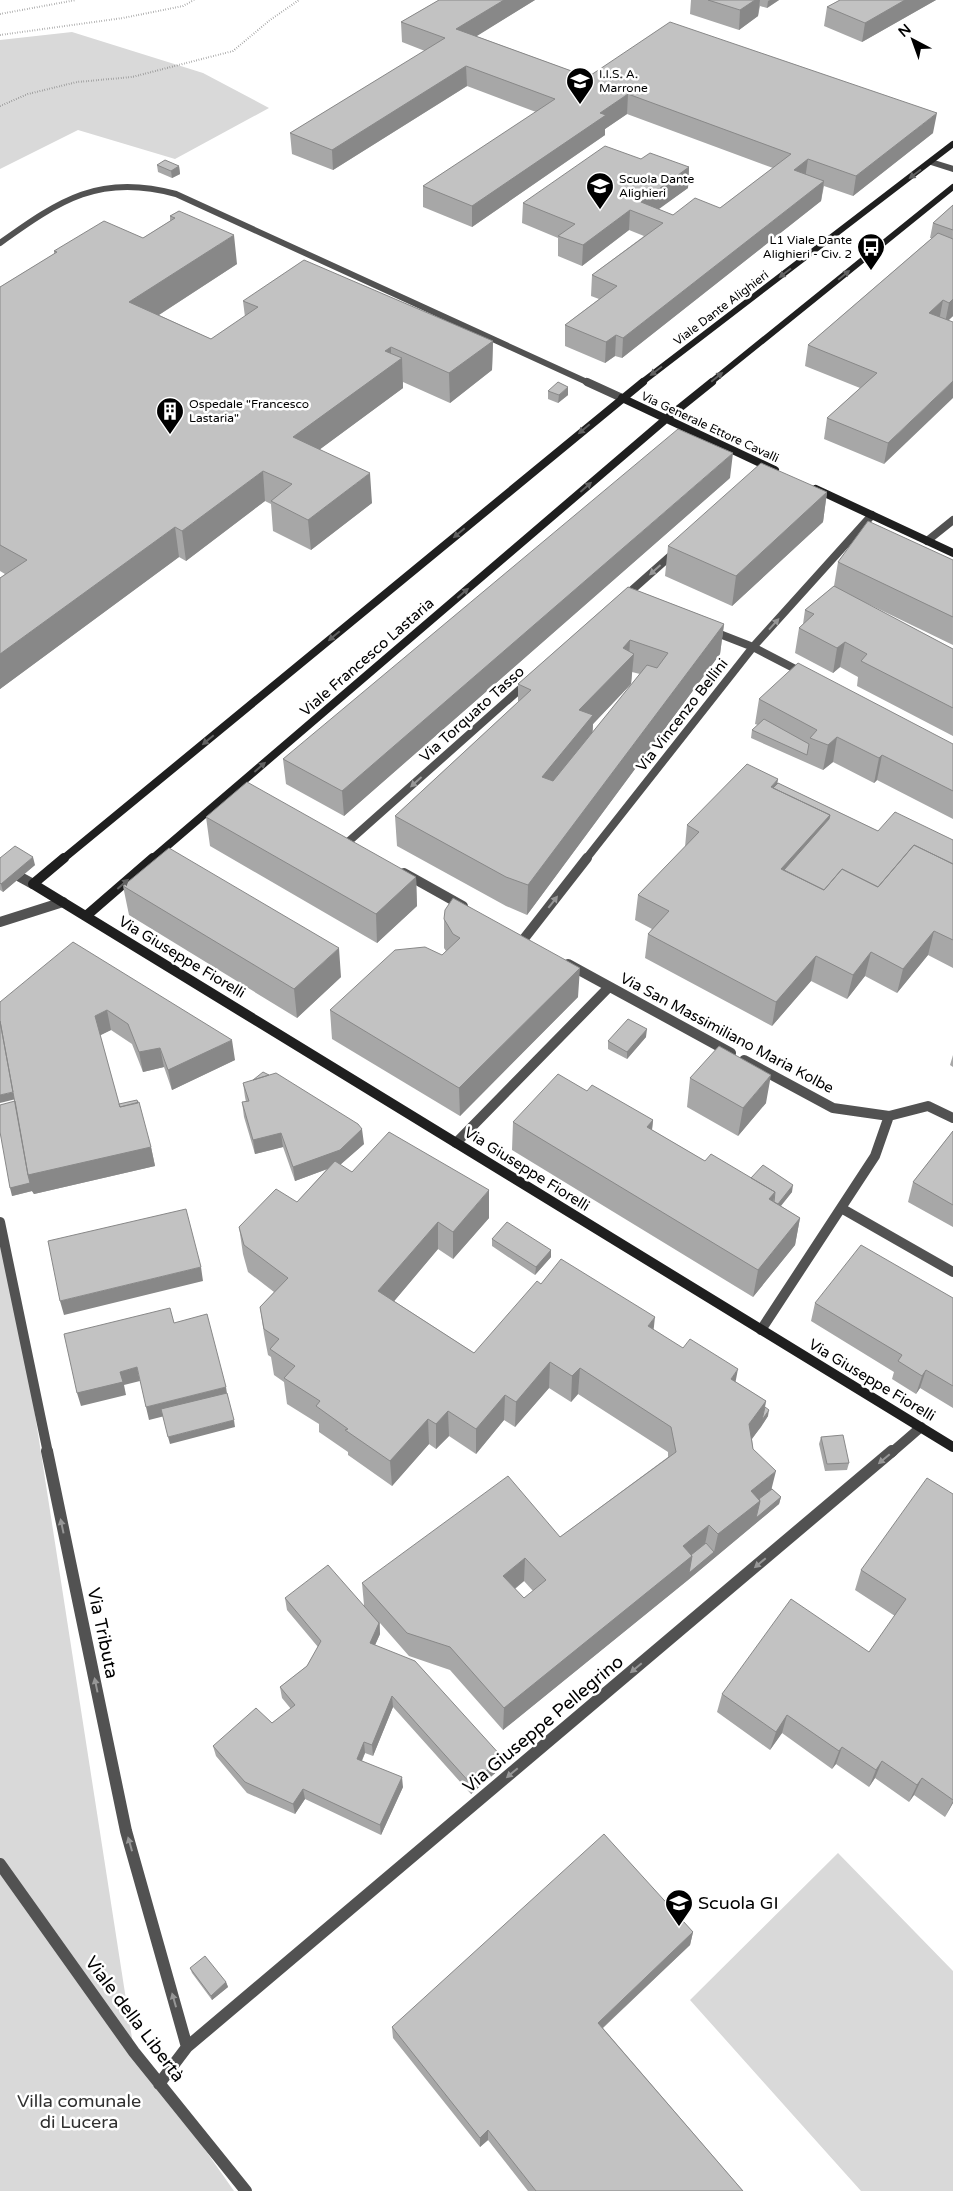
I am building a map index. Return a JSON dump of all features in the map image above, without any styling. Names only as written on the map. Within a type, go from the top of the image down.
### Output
[{"type":"street","name":"Viale Dante Alighieri","points":[[622,398],[953,144]]},
{"type":"street","points":[[931,162],[953,170]]},
{"type":"street","points":[[0,243],[63,201],[101,188],[141,186],[176,194],[622,398],[33,884],[0,866]]},
{"type":"street","points":[[666,419],[953,187]]},
{"type":"street","name":"Via Generale Ettore Cavalli","points":[[622,398],[787,475]]},
{"type":"street","name":"Viale Francesco Lastaria","points":[[86,916],[245,785],[666,419]]},
{"type":"street","points":[[762,474],[770,467]]},
{"type":"street","points":[[804,483],[953,552]]},
{"type":"street","name":"Via Vincenzo Bellini","points":[[523,940],[753,647],[872,515]]},
{"type":"street","points":[[927,540],[953,520]]},
{"type":"street","points":[[615,605],[682,546]]},
{"type":"street","points":[[623,598],[632,602]]},
{"type":"street","points":[[707,630],[753,647],[814,678]]},
{"type":"street","name":"Via Torquato Tasso","points":[[348,842],[534,677]]},
{"type":"street","points":[[398,870],[473,912]]},
{"type":"street","name":"Via Giuseppe Fiorelli","points":[[33,884],[953,1447]]},
{"type":"street","points":[[0,922],[63,902]]},
{"type":"street","name":"Via San Massimiliano Maria Kolbe","points":[[557,959],[833,1108],[890,1116],[928,1106],[953,1118]]},
{"type":"street","points":[[456,1143],[609,986]]},
{"type":"street","points":[[761,1330],[875,1156],[890,1116]]},
{"type":"street","points":[[841,1208],[953,1272]]},
{"type":"street","name":"Via Tributa","points":[[0,1222],[126,1831],[187,2047]]},
{"type":"street","name":"Via Giuseppe Pellegrino","points":[[159,2084],[187,2047],[922,1427]]},
{"type":"street","name":"Viale della Libertà","points":[[0,1864],[134,2052],[246,2191]]},
{"type":"path","points":[[0,14],[76,0]]},
{"type":"path","points":[[0,35],[123,18],[183,6],[194,0]]},
{"type":"path","points":[[0,106],[28,94],[77,82],[132,77],[233,51],[270,20],[299,0]]},
{"type":"green space","points":[[72,32],[203,73],[269,108],[175,159],[78,130],[0,169],[0,40]]},
{"type":"green space","name":"Villa comunale di Lucera","points":[[0,1222],[23,1337],[134,2051],[234,2191],[0,2191]]},
{"type":"green space","points":[[838,1853],[953,1971],[953,2191],[861,2191],[690,2000]]},
{"type":"building","points":[[439,0],[504,0],[456,29],[588,77],[670,22],[937,113],[856,176],[808,159],[794,170],[824,181],[623,338],[616,335],[606,342],[565,325],[617,286],[592,275],[663,223],[630,210],[583,245],[558,236],[575,224],[523,203],[605,146],[641,159],[650,153],[689,167],[641,202],[673,215],[695,198],[720,208],[791,154],[628,94],[600,113],[606,115],[472,206],[423,186],[555,99],[466,66],[332,150],[290,133],[445,38],[401,22]]},
{"type":"building","points":[[708,0],[755,0],[740,10]]},
{"type":"building","points":[[840,0],[905,0],[865,23],[827,7]]},
{"type":"building","points":[[165,160],[179,166],[171,171],[157,165]]},
{"type":"building","points":[[953,205],[953,230],[933,223]]},
{"type":"building","name":"Ospedale \"Francesco Lastaria\"","points":[[179,211],[234,235],[129,302],[211,339],[258,307],[243,301],[304,260],[493,341],[449,373],[391,347],[385,351],[402,358],[293,437],[370,473],[308,520],[271,501],[292,484],[263,471],[182,531],[175,527],[0,654],[0,578],[27,560],[0,545],[0,287],[104,221],[143,238],[175,218],[170,216]]},
{"type":"building","points":[[938,233],[953,239],[953,299],[949,303],[943,300],[929,313],[953,322],[953,381],[888,443],[827,418],[877,373],[808,345]]},
{"type":"building","points":[[558,382],[568,387],[559,395],[548,391]]},
{"type":"building","points":[[678,429],[733,453],[342,791],[283,759]]},
{"type":"building","points":[[761,463],[827,492],[736,576],[668,546]]},
{"type":"building","points":[[868,521],[953,560],[953,617],[838,562]]},
{"type":"building","points":[[834,586],[953,649],[953,708],[861,661],[867,654],[845,642],[837,648],[799,628],[814,614],[805,610]]},
{"type":"building","points":[[628,587],[724,624],[528,885],[506,877],[395,816],[531,690],[518,684]],"holes":[[[630,640],[668,653],[657,668],[647,665],[553,781],[542,777],[593,715],[579,710],[634,654],[623,648]]]},
{"type":"building","points":[[798,663],[953,744],[953,791],[882,755],[879,758],[837,737],[828,745],[810,738],[817,730],[759,699]]},
{"type":"building","points":[[764,719],[809,744],[807,755],[752,730]]},
{"type":"building","points":[[747,764],[778,779],[771,787],[830,815],[781,869],[824,890],[842,869],[878,887],[914,845],[953,864],[953,940],[934,931],[903,969],[871,952],[853,975],[816,956],[776,1002],[648,934],[669,911],[638,895],[699,832],[687,825]]},
{"type":"building","points":[[247,782],[416,877],[376,914],[206,817]]},
{"type":"building","points":[[778,783],[878,831],[895,812],[953,840],[953,864],[914,845],[878,887],[842,869],[824,890],[784,870],[829,819],[830,815],[773,788]]},
{"type":"building","points":[[15,846],[33,857],[1,884],[0,858]]},
{"type":"building","points":[[169,848],[339,948],[294,989],[123,886]]},
{"type":"building","points":[[453,898],[580,968],[459,1088],[330,1010],[395,950],[425,947],[442,955],[460,938],[453,934],[444,919],[445,910]]},
{"type":"building","points":[[73,942],[232,1040],[168,1070],[160,1048],[139,1052],[128,1024],[107,1010],[95,1016],[120,1107],[139,1102],[151,1147],[28,1175],[0,1021],[0,1002]]},
{"type":"building","points":[[628,1019],[647,1029],[627,1052],[608,1041]]},
{"type":"building","points":[[0,1021],[13,1092],[0,1095]]},
{"type":"building","points":[[719,1046],[771,1075],[743,1108],[690,1078]]},
{"type":"building","points":[[263,1072],[269,1075],[253,1080]]},
{"type":"building","points":[[276,1073],[358,1124],[362,1129],[340,1150],[293,1167],[281,1133],[253,1140],[242,1102],[249,1101],[243,1083]]},
{"type":"building","points":[[558,1074],[587,1091],[592,1085],[653,1120],[647,1127],[705,1161],[711,1154],[775,1192],[769,1199],[800,1218],[758,1270],[513,1122]]},
{"type":"building","points":[[137,1100],[138,1103],[120,1107],[119,1104]]},
{"type":"building","points":[[15,1101],[30,1183],[10,1188],[0,1132],[0,1105]]},
{"type":"building","points":[[953,1131],[953,1205],[913,1182]]},
{"type":"building","points":[[389,1132],[489,1190],[453,1232],[438,1222],[378,1291],[474,1353],[537,1281],[541,1284],[561,1259],[655,1317],[648,1326],[683,1348],[690,1339],[738,1369],[731,1379],[766,1401],[749,1424],[753,1449],[776,1471],[751,1491],[760,1501],[718,1534],[709,1525],[683,1546],[692,1556],[504,1708],[450,1647],[407,1633],[362,1583],[508,1476],[560,1537],[676,1452],[671,1427],[580,1368],[572,1376],[550,1362],[516,1402],[505,1395],[476,1429],[448,1411],[436,1424],[428,1419],[390,1461],[345,1430],[348,1429],[316,1406],[320,1401],[284,1378],[295,1366],[270,1349],[279,1339],[264,1329],[260,1307],[288,1278],[244,1245],[239,1227],[276,1189],[297,1202],[335,1161],[352,1172]],"holes":[[[525,1558],[546,1580],[524,1598],[503,1576]]]},
{"type":"building","points":[[763,1165],[793,1185],[778,1204],[774,1202],[775,1192],[751,1178]]},
{"type":"building","points":[[186,1209],[201,1267],[60,1301],[48,1241]]},
{"type":"building","points":[[507,1222],[551,1250],[536,1267],[492,1239]]},
{"type":"building","points":[[861,1245],[953,1298],[953,1386],[926,1370],[922,1376],[898,1361],[902,1355],[815,1303]]},
{"type":"building","points":[[170,1308],[174,1323],[207,1314],[226,1387],[146,1407],[137,1367],[120,1372],[123,1382],[77,1393],[64,1334]]},
{"type":"building","points":[[227,1393],[234,1420],[168,1437],[161,1409]]},
{"type":"building","points":[[765,1407],[769,1410],[762,1420]]},
{"type":"building","points":[[843,1435],[849,1463],[827,1464],[821,1437]]},
{"type":"building","points":[[927,1478],[953,1494],[953,1800],[922,1778],[917,1785],[882,1761],[876,1770],[842,1747],[839,1751],[787,1715],[776,1732],[722,1694],[791,1599],[869,1652],[906,1599],[861,1570]]},
{"type":"building","points":[[772,1489],[781,1497],[756,1518],[759,1499]]},
{"type":"building","points":[[706,1543],[714,1552],[689,1573],[691,1555]]},
{"type":"building","points":[[328,1565],[379,1623],[370,1643],[415,1661],[502,1757],[471,1784],[392,1696],[372,1745],[364,1742],[357,1759],[402,1777],[380,1825],[303,1789],[293,1804],[245,1782],[213,1746],[256,1708],[272,1723],[295,1705],[280,1687],[307,1666],[321,1641],[285,1598]]},
{"type":"building","name":"Scuola GI","points":[[604,1834],[693,1932],[598,2023],[743,2191],[536,2191],[488,2130],[480,2138],[392,2027]]},
{"type":"building","points":[[205,1956],[226,1982],[211,1996],[190,1968]]},
{"type":"place","name":"I.I.S. A. Marrone","points":[[580,105]]},
{"type":"place","name":"Scuola Dante Alighieri","points":[[600,210]]},
{"type":"place","name":"L1 Viale Dante Alighieri - Civ. 2","points":[[871,271]]},
{"type":"place","name":"Ospedale \"Francesco Lastaria\"","points":[[170,435]]},
{"type":"place","name":"Scuola GI","points":[[679,1927]]}]
